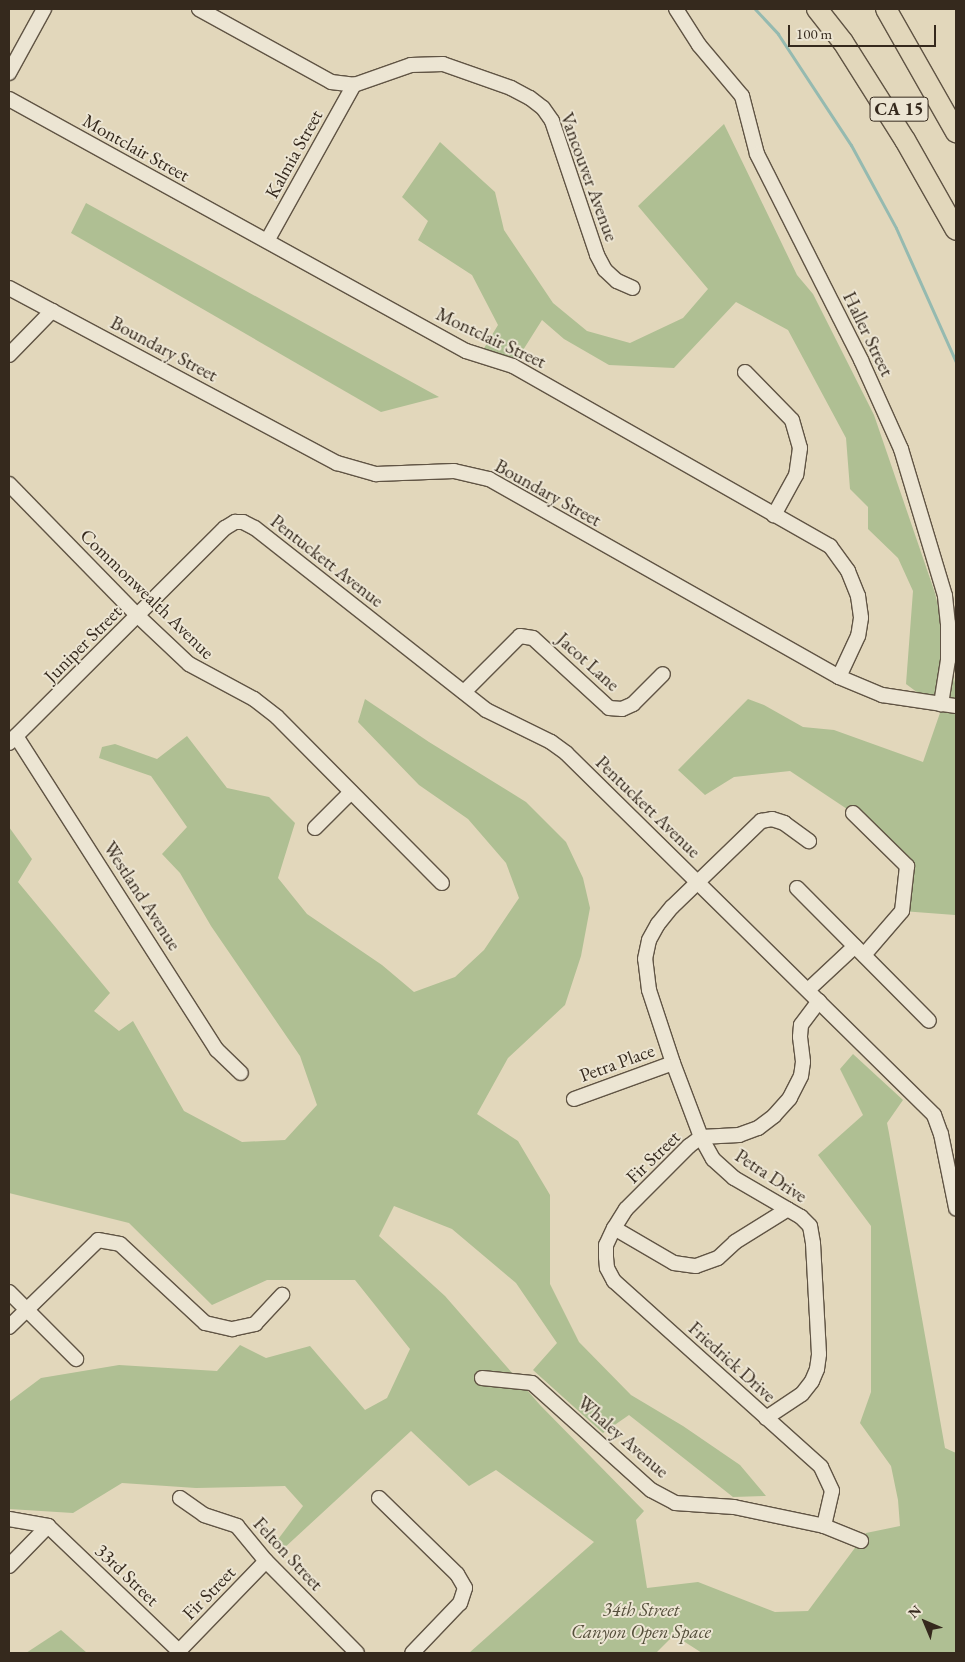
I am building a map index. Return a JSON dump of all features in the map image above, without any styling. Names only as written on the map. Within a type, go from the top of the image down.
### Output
[{"type":"highway","points":[[817,9],[858,65],[905,140],[956,230]]},
{"type":"highway","name":"CA 15","points":[[832,9],[891,96],[942,185],[956,215]]},
{"type":"highway","name":"CA 15","points":[[886,9],[956,132]]},
{"type":"street","points":[[9,72],[44,9]]},
{"type":"street","name":"Vancouver Avenue","points":[[199,9],[331,82],[354,85],[412,65],[442,64],[511,88],[530,98],[543,108],[552,121],[601,262],[617,282],[633,288]]},
{"type":"street","name":"Haller Street","points":[[676,9],[698,45],[742,96],[757,154],[861,360],[901,450],[945,596],[948,623],[948,660],[941,704]]},
{"type":"street","name":"Kalmia Street","points":[[267,241],[354,85]]},
{"type":"street","name":"Montclair Street","points":[[9,99],[466,351],[513,366],[830,546],[848,571],[861,618],[858,636],[839,677]]},
{"type":"street","name":"Boundary Street","points":[[9,288],[338,463],[376,474],[454,471],[489,479],[839,677],[882,696],[956,706]]},
{"type":"street","points":[[9,355],[52,311]]},
{"type":"street","points":[[745,372],[792,420],[800,448],[796,475],[774,515]]},
{"type":"street","name":"Commonwealth Avenue","points":[[9,484],[138,616],[189,664],[254,700],[277,717],[442,883]]},
{"type":"street","name":"Pentuckett Avenue","points":[[225,528],[235,522],[243,522],[255,528],[486,710],[551,742],[566,753],[934,1114],[941,1134],[956,1208]]},
{"type":"street","name":"Juniper Street","points":[[12,739],[225,528]]},
{"type":"street","name":"Jacot Lane","points":[[464,692],[520,636],[534,638],[609,708],[622,708],[633,704],[663,674]]},
{"type":"street","name":"Westland Avenue","points":[[12,739],[217,1050],[241,1073]]},
{"type":"street","points":[[315,828],[351,792]]},
{"type":"street","points":[[808,990],[860,951],[902,912],[907,866],[853,813]]},
{"type":"street","name":"Petra Drive","points":[[766,1418],[802,1394],[812,1381],[819,1354],[813,1243],[810,1226],[801,1217],[734,1178],[714,1159],[702,1137],[673,1063],[649,990],[645,958],[649,940],[658,924],[761,821],[772,819],[784,823],[809,841]]},
{"type":"street","points":[[797,888],[930,1021]]},
{"type":"street","name":"Fir Street","points":[[614,1228],[626,1209],[702,1137],[739,1136],[758,1128],[774,1116],[790,1098],[801,1076],[803,1062],[800,1037],[801,1025],[819,1001]]},
{"type":"street","name":"Petra Place","points":[[574,1099],[673,1063]]},
{"type":"street","points":[[614,1228],[674,1263],[696,1266],[718,1258],[735,1242],[788,1209]]},
{"type":"street","name":"Friedrick Drive","points":[[614,1228],[606,1245],[608,1268],[614,1280],[821,1467],[829,1480],[831,1499],[824,1526]]},
{"type":"street","points":[[9,1327],[98,1240],[120,1244],[205,1323],[232,1329],[255,1324],[282,1295]]},
{"type":"street","points":[[9,1292],[76,1359]]},
{"type":"street","name":"Whaley Avenue","points":[[482,1378],[532,1383],[651,1490],[674,1503],[734,1507],[824,1526],[861,1541]]},
{"type":"street","name":"Felton Street","points":[[180,1498],[204,1515],[237,1526],[266,1561],[357,1653]]},
{"type":"street","points":[[379,1498],[457,1574],[465,1588],[460,1603],[412,1653]]},
{"type":"street","points":[[9,1519],[48,1526]]},
{"type":"street","points":[[9,1566],[48,1526]]},
{"type":"street","name":"33rd Street","points":[[48,1526],[179,1650]]},
{"type":"street","name":"Fir Street","points":[[179,1650],[266,1561]]},
{"type":"green space","points":[[724,124],[797,275],[813,294],[874,415],[935,593],[956,688],[956,917],[955,915],[902,911],[907,866],[853,813],[790,771],[734,777],[705,795],[678,770],[748,699],[764,705],[803,727],[834,730],[923,762],[941,710],[906,684],[913,591],[898,558],[868,529],[868,507],[850,489],[846,438],[788,330],[736,302],[674,368],[609,365],[564,339],[542,320],[513,366],[480,355],[498,325],[472,275],[418,240],[428,221],[402,197],[440,142],[495,192],[504,230],[553,303],[587,331],[630,343],[683,318],[708,289],[638,206]]},
{"type":"green space","points":[[86,203],[439,397],[381,412],[71,233]]},
{"type":"green space","name":"34th Street Canyon Open Space","points":[[365,699],[429,742],[526,802],[566,842],[583,878],[590,908],[581,956],[565,1005],[508,1058],[477,1114],[518,1141],[550,1195],[550,1284],[579,1342],[631,1395],[683,1426],[740,1465],[766,1496],[733,1497],[629,1415],[603,1433],[533,1370],[557,1343],[516,1283],[452,1229],[394,1206],[379,1236],[445,1296],[540,1405],[644,1511],[636,1520],[647,1588],[698,1582],[775,1612],[808,1611],[866,1533],[900,1526],[898,1500],[891,1466],[860,1423],[871,1392],[871,1226],[818,1155],[863,1115],[840,1069],[853,1054],[903,1100],[887,1123],[945,1448],[956,1453],[956,1653],[702,1653],[674,1635],[656,1653],[469,1653],[594,1542],[496,1470],[469,1486],[411,1431],[282,1550],[276,1542],[303,1506],[285,1486],[196,1488],[122,1483],[73,1513],[9,1509],[9,1402],[41,1378],[119,1365],[217,1371],[240,1345],[266,1358],[310,1346],[365,1410],[387,1398],[410,1349],[355,1280],[267,1280],[212,1305],[129,1223],[9,1193],[9,827],[32,859],[18,882],[110,993],[94,1011],[119,1031],[133,1021],[184,1111],[242,1142],[285,1140],[317,1105],[300,1056],[211,926],[180,873],[162,854],[187,827],[151,776],[99,758],[102,747],[115,744],[157,759],[187,736],[227,788],[269,797],[295,823],[278,878],[307,914],[382,965],[414,992],[455,977],[484,950],[519,898],[506,863],[468,819],[419,785],[358,722]]},
{"type":"green space","points":[[61,1630],[87,1653],[26,1653]]},
{"type":"waterway","points":[[755,9],[778,34],[851,145],[896,228],[956,362]]}]
